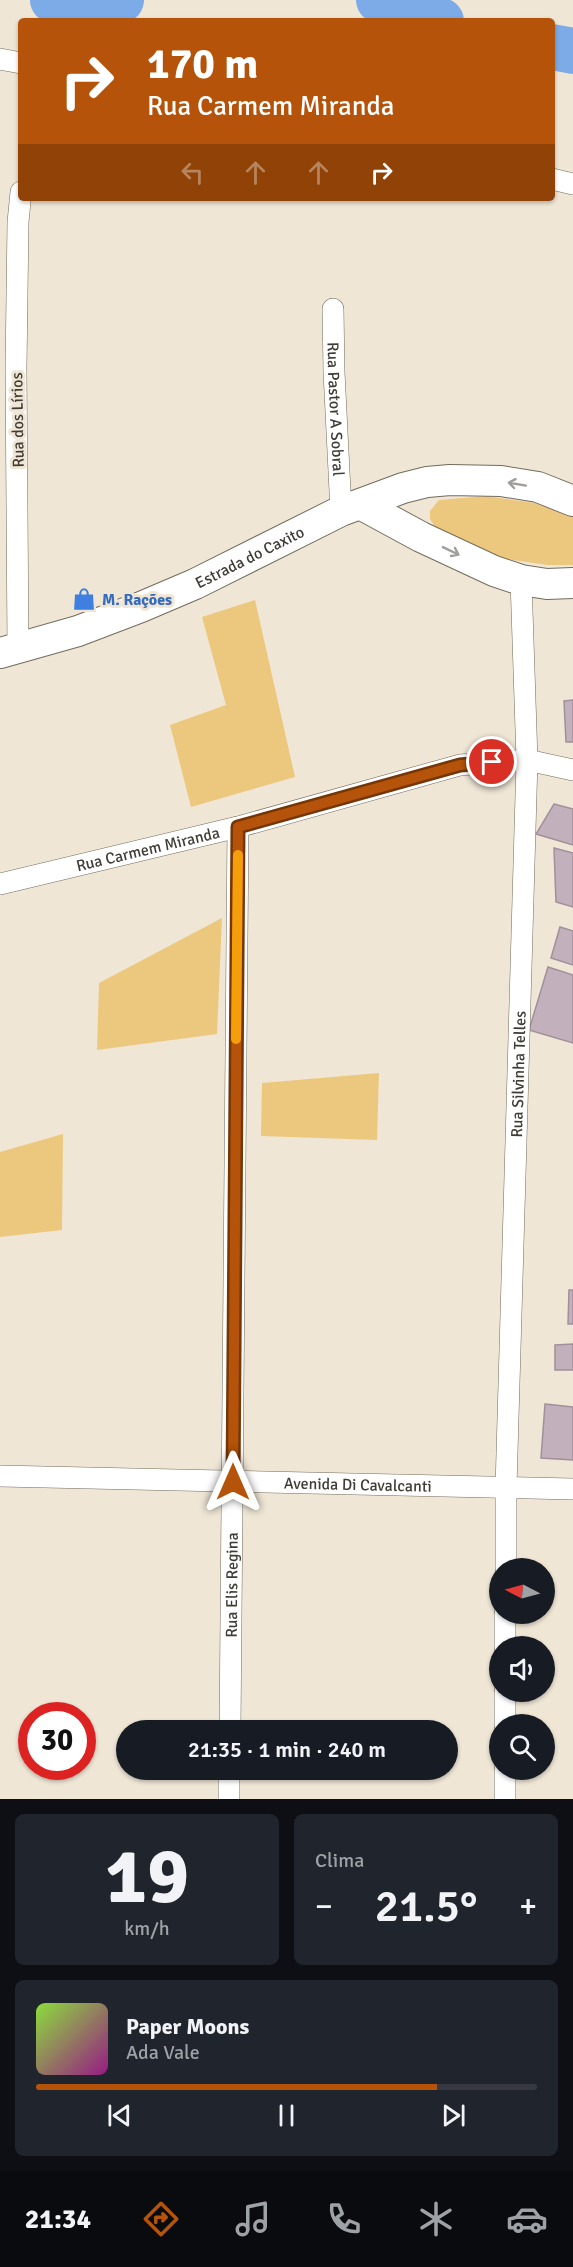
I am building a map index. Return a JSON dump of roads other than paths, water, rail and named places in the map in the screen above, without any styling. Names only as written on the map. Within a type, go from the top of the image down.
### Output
[{"type":"main road","name":"Estrada do Caxito","points":[[9,651],[78,631],[195,584],[352,508],[404,488],[427,482],[501,481],[538,487],[573,501]]},
{"type":"main road","points":[[421,537],[418,522],[419,508],[427,482]]},
{"type":"main road","points":[[352,508],[474,562],[521,580],[548,584],[573,583]]},
{"type":"street","points":[[0,59],[18,62]]},
{"type":"street","points":[[555,180],[573,184]]},
{"type":"street","name":"Rua dos Lírios","points":[[9,651],[20,201]]},
{"type":"street","name":"Rua Pastor A Sobral","points":[[333,309],[334,372],[352,508]]},
{"type":"street","name":"Rua Silvinha Telles","points":[[506,1558],[506,1488],[527,760],[521,580]]},
{"type":"street","name":"Rua Carmem Miranda","points":[[0,884],[238,827],[460,765],[527,760],[573,770]]},
{"type":"street","name":"Rua Elis Regina","points":[[230,1720],[238,827]]},
{"type":"street","name":"Avenida Di Cavalcanti","points":[[0,1476],[573,1489]]},
{"type":"street","points":[[229,1780],[229,1799]]},
{"type":"street","points":[[505,1780],[505,1799]]},
{"type":"waterway","points":[[53,0],[93,8],[121,0]]},
{"type":"waterway","points":[[379,0],[432,18]]},
{"type":"waterway","points":[[555,48],[573,51]]},
{"type":"place","name":"M. Rações","points":[[84,599]]}]
